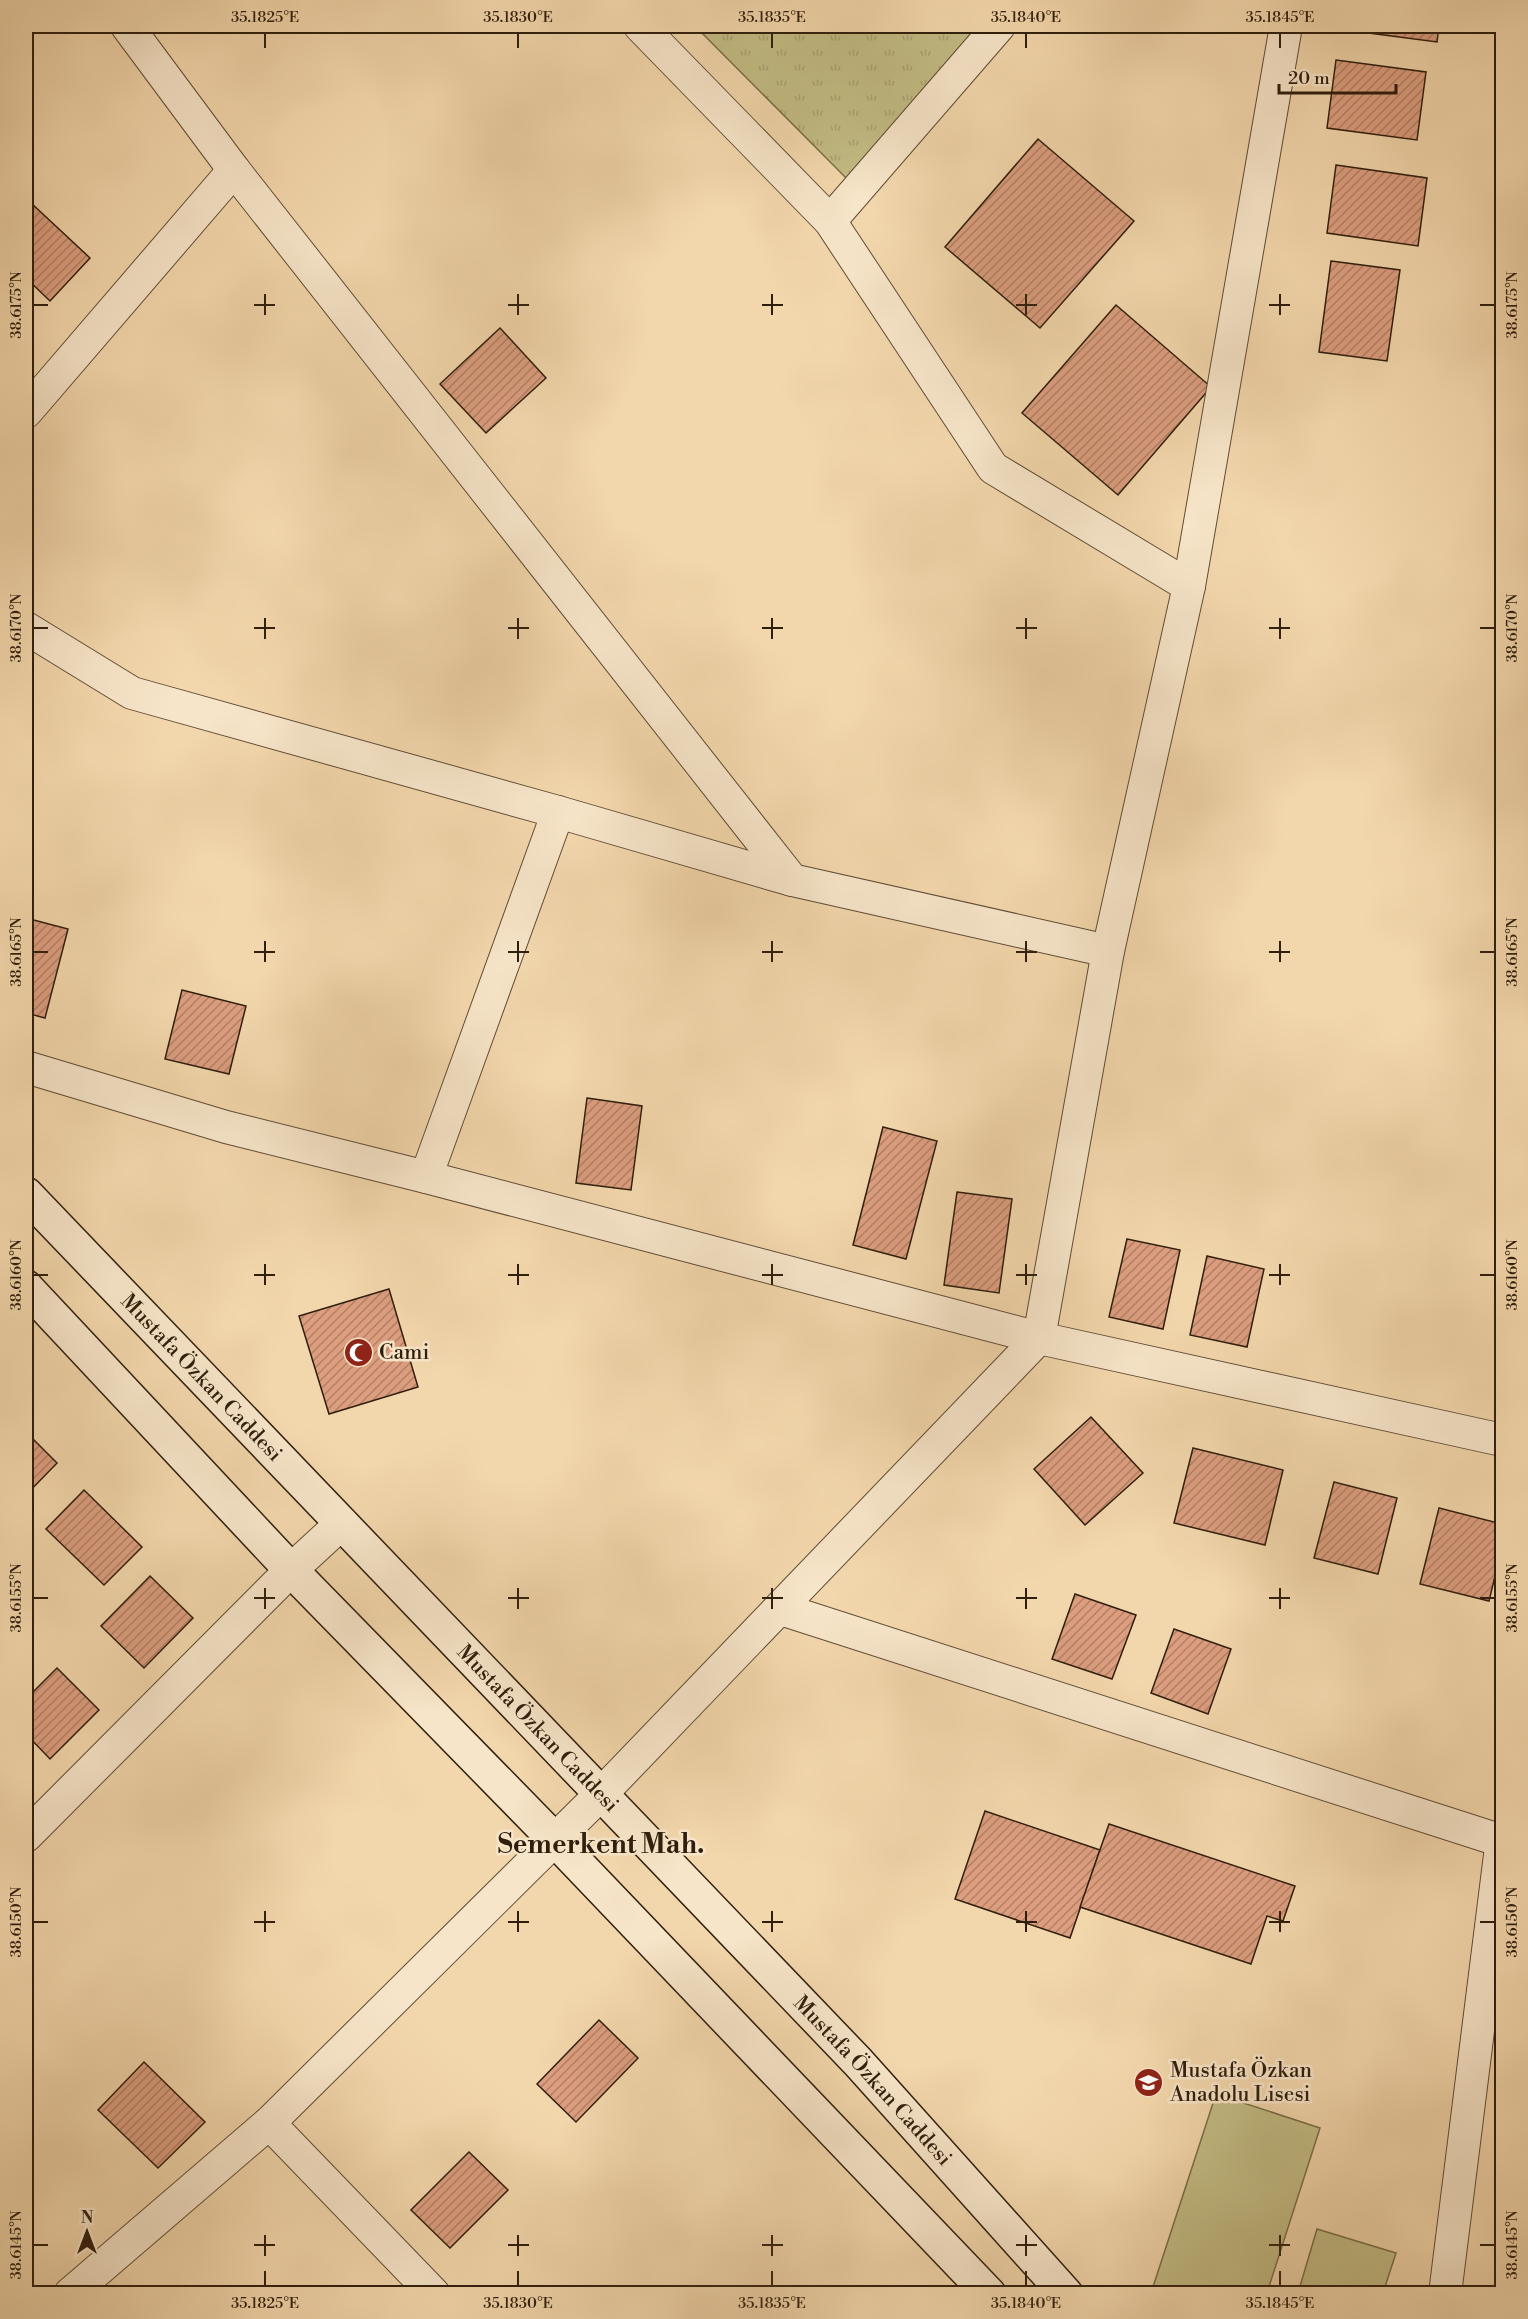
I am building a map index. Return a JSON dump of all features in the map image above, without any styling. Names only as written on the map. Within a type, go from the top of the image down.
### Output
[{"type":"main road","name":"Mustafa Özkan Caddesi","points":[[26,1194],[858,2062],[1066,2294]]},
{"type":"main road","points":[[29,1298],[554,1839],[989,2294]]},
{"type":"street","points":[[127,26],[234,170],[792,880]]},
{"type":"street","points":[[640,26],[830,221],[993,468],[1190,586]]},
{"type":"street","points":[[830,221],[999,26]]},
{"type":"street","points":[[70,2294],[269,2123],[601,1794],[1039,1338],[1108,951],[1190,586],[1286,26]]},
{"type":"street","points":[[26,412],[234,170]]},
{"type":"street","points":[[26,628],[132,693],[792,880],[1108,951]]},
{"type":"street","points":[[426,1177],[558,812]]},
{"type":"street","points":[[26,1067],[226,1128],[426,1177],[1039,1338],[1503,1440]]},
{"type":"street","points":[[26,1836],[291,1570],[342,1523]]},
{"type":"street","points":[[781,1609],[1502,1840],[1445,2294]]},
{"type":"street","points":[[269,2123],[434,2294]]},
{"type":"green space","points":[[695,26],[988,26],[850,182]]},
{"type":"green space","points":[[1216,2094],[1320,2128],[1267,2293],[1151,2293]]},
{"type":"green space","points":[[1317,2229],[1396,2253],[1383,2293],[1298,2293]]},
{"type":"building","points":[[1347,26],[1439,26],[1437,42],[1346,30]]},
{"type":"building","points":[[1336,60],[1426,72],[1417,140],[1327,128]]},
{"type":"building","points":[[1038,139],[1134,221],[1040,328],[945,247]]},
{"type":"building","points":[[1336,165],[1427,178],[1418,246],[1327,233]]},
{"type":"building","points":[[30,202],[90,258],[50,301],[26,278],[26,207]]},
{"type":"building","points":[[1331,261],[1400,270],[1387,361],[1319,352]]},
{"type":"building","points":[[1116,305],[1211,387],[1118,495],[1022,413]]},
{"type":"building","points":[[500,328],[546,378],[486,433],[440,384]]},
{"type":"building","points":[[26,918],[68,929],[45,1018],[26,1013]]},
{"type":"building","points":[[182,990],[246,1006],[229,1074],[165,1059]]},
{"type":"building","points":[[587,1098],[642,1106],[631,1190],[576,1183]]},
{"type":"building","points":[[883,1127],[937,1141],[906,1259],[853,1245]]},
{"type":"building","points":[[957,1192],[1012,1199],[999,1293],[944,1285]]},
{"type":"building","points":[[1127,1239],[1180,1250],[1163,1329],[1109,1317]]},
{"type":"building","points":[[1207,1256],[1264,1269],[1247,1347],[1190,1335]]},
{"type":"building","name":"Cami","points":[[389,1289],[418,1387],[329,1414],[299,1316]]},
{"type":"building","points":[[1091,1417],[1143,1473],[1085,1525],[1034,1469]]},
{"type":"building","points":[[26,1432],[57,1463],[26,1495]]},
{"type":"building","points":[[1193,1448],[1283,1470],[1265,1545],[1174,1523]]},
{"type":"building","points":[[1334,1482],[1397,1498],[1378,1574],[1314,1558]]},
{"type":"building","points":[[84,1490],[142,1547],[104,1585],[46,1529]]},
{"type":"building","points":[[1439,1508],[1502,1524],[1502,1547],[1489,1601],[1420,1584]]},
{"type":"building","points":[[150,1576],[193,1618],[144,1668],[101,1626]]},
{"type":"building","points":[[1075,1594],[1136,1615],[1112,1679],[1052,1659]]},
{"type":"building","points":[[1174,1629],[1231,1649],[1208,1714],[1151,1693]]},
{"type":"building","points":[[57,1668],[99,1710],[50,1759],[26,1734],[26,1699]]},
{"type":"building","points":[[985,1811],[1100,1850],[1070,1938],[955,1899]]},
{"type":"building","points":[[1109,1824],[1295,1886],[1283,1921],[1267,1916],[1251,1964],[1080,1907]]},
{"type":"building","points":[[599,2020],[638,2058],[576,2122],[537,2084]]},
{"type":"building","points":[[144,2062],[205,2122],[158,2168],[98,2110]]},
{"type":"building","points":[[469,2152],[508,2190],[450,2248],[411,2210]]},
{"type":"place","name":"Cami","points":[[358,1352]]},
{"type":"place","name":"Mustafa Özkan Anadolu Lisesi","points":[[1149,2082]]},
{"type":"district","name":"Semerkent Mah.","points":[[601,1844]]}]
